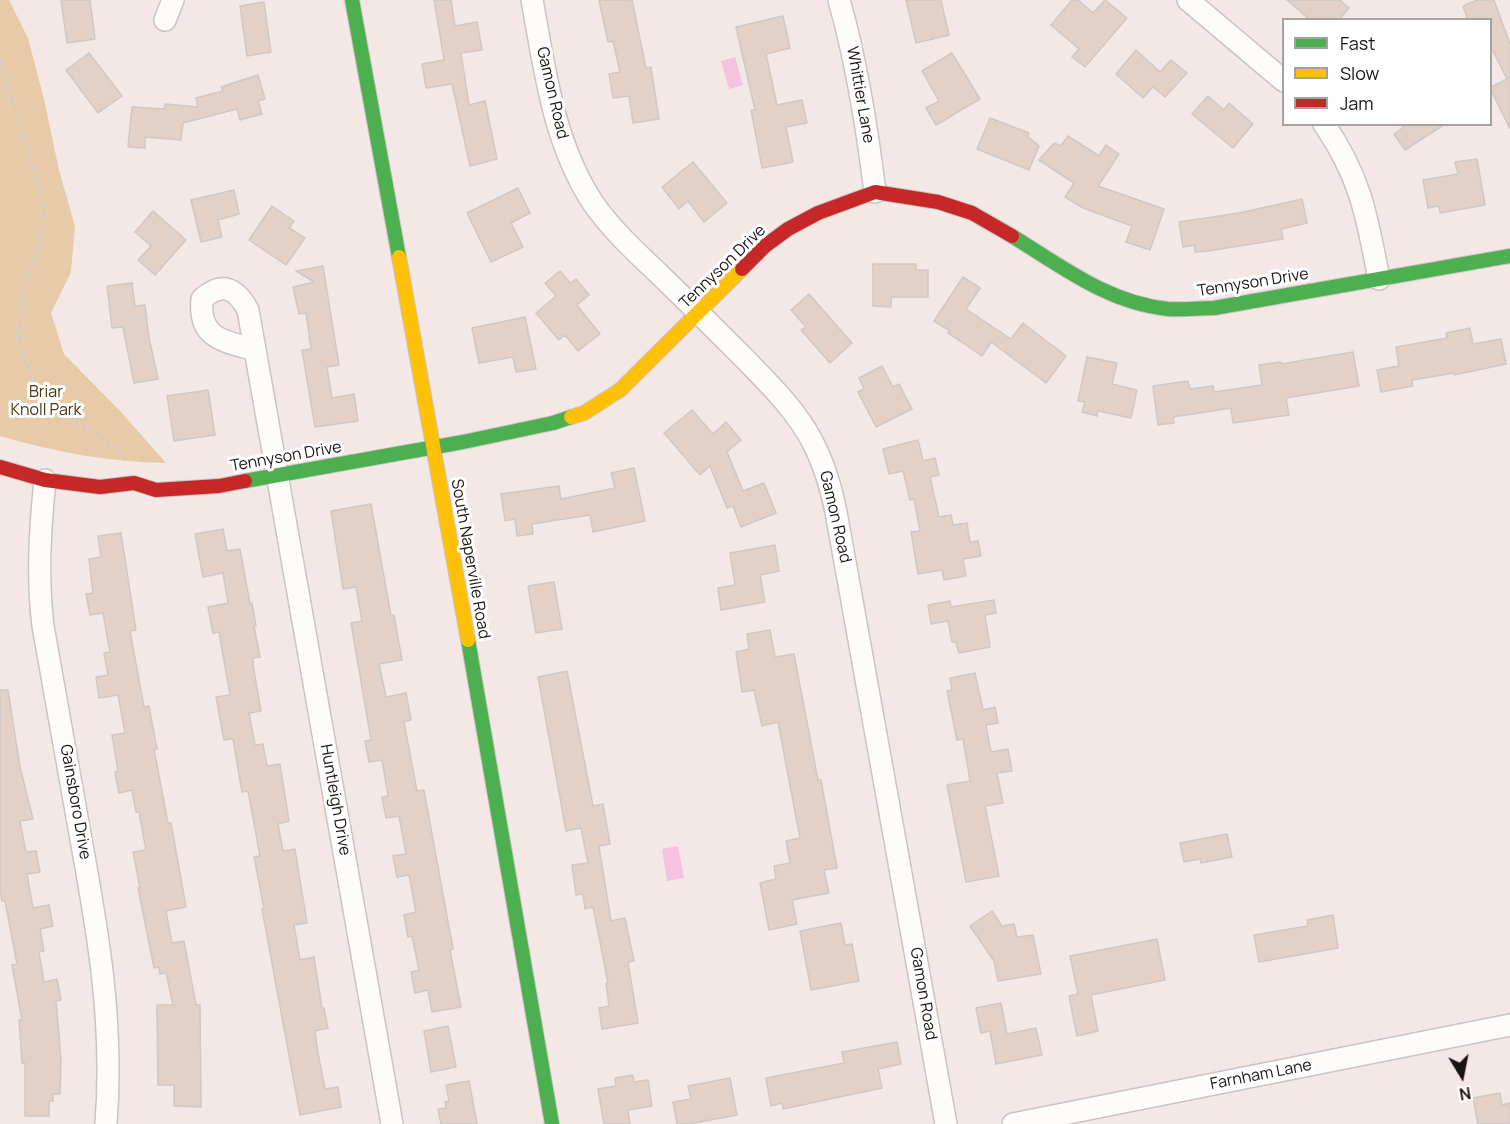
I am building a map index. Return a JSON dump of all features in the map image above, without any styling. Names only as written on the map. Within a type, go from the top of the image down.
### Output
[{"type":"street","points":[[165,20],[173,0]]},
{"type":"street","name":"South Naperville Road","points":[[352,0],[552,1124]]},
{"type":"street","name":"Gamon Road","points":[[532,0],[549,94],[558,129],[564,148],[583,186],[622,238],[784,400],[811,438],[829,481],[946,1124]]},
{"type":"street","name":"Whittier Lane","points":[[839,0],[865,112],[875,192]]},
{"type":"street","points":[[1188,0],[1282,79]]},
{"type":"street","points":[[1325,126],[1342,151],[1355,179],[1365,208],[1379,279]]},
{"type":"street","name":"Tennyson Drive","points":[[0,467],[45,480],[100,487],[134,483],[156,490],[195,488],[219,486],[433,448],[553,423],[584,413],[620,390],[765,246],[788,229],[818,213],[875,192],[938,202],[972,213],[1092,286],[1119,298],[1170,309],[1214,308],[1510,256]]},
{"type":"street","name":"Huntleigh Drive","points":[[255,350],[392,1124]]},
{"type":"street","name":"Gainsboro Drive","points":[[45,480],[39,543],[40,599],[43,627],[100,946],[107,1004],[106,1124]]},
{"type":"street","name":"Farnham Lane","points":[[1013,1124],[1510,1025]]},
{"type":"path","points":[[0,61],[42,197],[44,215],[23,305],[20,335],[25,363],[42,388],[69,416],[122,453],[134,483]]},
{"type":"green space","name":"Briar Knoll Park","points":[[0,0],[9,0],[28,38],[59,170],[75,226],[71,272],[51,313],[64,354],[122,413],[166,463],[124,461],[82,455],[0,436]]},
{"type":"shaded area","points":[[735,57],[743,85],[729,89],[721,61]]},
{"type":"shaded area","points":[[678,846],[684,878],[667,881],[662,849]]},
{"type":"building","points":[[61,0],[90,0],[95,39],[67,43]]},
{"type":"building","points":[[434,0],[451,0],[455,26],[477,22],[482,50],[461,53],[469,105],[485,101],[497,159],[470,166],[452,84],[426,88],[422,64],[444,60]]},
{"type":"building","points":[[599,0],[632,0],[646,68],[651,67],[659,119],[633,123],[629,96],[613,98],[609,74],[620,72],[613,41],[608,42]]},
{"type":"building","points":[[906,0],[941,0],[949,35],[916,43]]},
{"type":"building","points":[[1072,0],[1078,0],[1093,13],[1105,0],[1127,18],[1085,67],[1072,57],[1079,49],[1051,25]]},
{"type":"building","points":[[1287,0],[1340,0],[1349,8],[1341,18],[1308,18]]},
{"type":"building","points":[[1477,0],[1494,0],[1510,44],[1510,129],[1492,92],[1492,86],[1507,79],[1492,49],[1492,18],[1467,18],[1463,6]]},
{"type":"building","points":[[264,2],[271,52],[247,56],[240,6]]},
{"type":"building","points":[[783,16],[790,48],[766,54],[777,105],[802,100],[807,123],[786,127],[793,162],[762,168],[751,110],[755,110],[736,27]]},
{"type":"building","points":[[1136,50],[1160,72],[1171,60],[1187,73],[1165,97],[1153,87],[1143,98],[1116,74]]},
{"type":"building","points":[[89,53],[122,96],[98,113],[66,70]]},
{"type":"building","points":[[952,53],[980,99],[936,125],[926,108],[939,101],[922,71]]},
{"type":"building","points":[[258,75],[265,99],[258,101],[262,114],[240,120],[237,109],[183,123],[181,140],[145,137],[145,148],[128,147],[132,107],[164,109],[165,104],[198,107],[196,98],[223,91],[221,87]]},
{"type":"building","points":[[1208,96],[1224,110],[1229,103],[1253,124],[1233,148],[1192,114]]},
{"type":"building","points":[[990,118],[1029,133],[1027,136],[1039,146],[1029,170],[977,149]]},
{"type":"building","points":[[1404,126],[1442,126],[1405,150],[1394,134]]},
{"type":"building","points":[[1068,136],[1099,156],[1106,145],[1119,154],[1098,186],[1164,209],[1150,250],[1126,242],[1132,226],[1083,208],[1065,197],[1074,183],[1039,160],[1054,143],[1061,146]]},
{"type":"building","points":[[1477,159],[1485,205],[1440,213],[1439,206],[1428,208],[1423,180],[1458,174],[1455,162]]},
{"type":"building","points":[[693,162],[727,203],[704,222],[688,201],[679,209],[662,187]]},
{"type":"building","points":[[518,188],[530,213],[511,223],[523,247],[491,262],[467,213]]},
{"type":"building","points":[[234,190],[239,214],[218,220],[222,237],[201,242],[191,200]]},
{"type":"building","points":[[1302,199],[1307,223],[1281,229],[1283,239],[1208,251],[1195,252],[1194,245],[1183,247],[1179,222],[1239,213]]},
{"type":"building","points":[[272,206],[294,221],[289,228],[305,238],[286,265],[249,240]]},
{"type":"building","points":[[153,211],[186,240],[155,275],[138,260],[151,246],[135,232]]},
{"type":"building","points":[[873,264],[916,264],[916,270],[928,270],[928,297],[891,297],[891,307],[873,306]]},
{"type":"building","points":[[323,266],[339,365],[327,367],[332,398],[354,394],[358,421],[315,427],[302,350],[311,349],[306,313],[299,314],[293,287],[314,282],[296,271]]},
{"type":"building","points":[[560,271],[570,283],[576,279],[589,295],[577,305],[600,334],[578,351],[565,335],[559,340],[536,313],[556,296],[545,283]]},
{"type":"building","points":[[963,277],[980,288],[966,309],[1011,339],[1023,323],[1066,356],[1046,383],[991,342],[982,356],[934,321]]},
{"type":"building","points":[[132,283],[135,306],[145,305],[158,379],[134,383],[123,327],[112,328],[107,286]]},
{"type":"building","points":[[809,294],[852,343],[830,363],[801,330],[806,327],[791,310]]},
{"type":"building","points":[[525,317],[536,369],[516,372],[513,357],[479,363],[472,328]]},
{"type":"building","points":[[1470,328],[1473,344],[1501,339],[1506,364],[1454,375],[1454,373],[1412,380],[1413,386],[1381,392],[1377,370],[1399,366],[1396,347],[1447,338],[1446,333]]},
{"type":"building","points":[[1353,352],[1359,386],[1286,398],[1289,415],[1233,423],[1231,408],[1173,417],[1174,423],[1158,425],[1153,386],[1188,381],[1190,389],[1213,386],[1214,392],[1262,385],[1259,365],[1281,362],[1281,364]]},
{"type":"building","points":[[1087,357],[1117,363],[1112,384],[1137,390],[1131,418],[1098,411],[1097,416],[1082,412],[1085,402],[1078,401]]},
{"type":"building","points":[[882,366],[893,387],[899,384],[912,409],[876,427],[858,392],[864,389],[859,378]]},
{"type":"building","points":[[208,390],[215,435],[174,441],[167,396]]},
{"type":"building","points":[[692,410],[713,434],[726,422],[741,440],[727,452],[743,491],[764,483],[776,513],[741,527],[733,506],[727,508],[710,466],[700,475],[664,433]]},
{"type":"building","points":[[918,440],[923,461],[935,458],[939,475],[930,477],[939,517],[951,515],[953,525],[967,523],[970,542],[978,541],[981,556],[963,559],[966,576],[944,580],[942,570],[918,574],[911,532],[920,531],[914,499],[910,500],[903,471],[889,474],[883,449]]},
{"type":"building","points":[[634,468],[645,521],[593,532],[590,515],[532,524],[533,534],[517,536],[515,519],[505,521],[501,494],[559,486],[561,499],[615,488],[611,473]]},
{"type":"building","points":[[371,504],[391,616],[394,615],[402,660],[379,664],[386,697],[406,693],[411,720],[404,722],[417,791],[424,790],[453,949],[450,950],[461,1007],[432,1012],[428,990],[415,993],[411,972],[419,970],[412,936],[408,937],[404,915],[416,912],[409,875],[397,877],[393,856],[406,854],[399,816],[386,818],[382,797],[388,796],[382,760],[369,762],[365,741],[371,740],[351,623],[362,621],[356,587],[343,589],[331,511]]},
{"type":"building","points":[[223,529],[227,551],[240,549],[250,604],[252,603],[260,657],[253,658],[253,665],[261,711],[249,713],[255,745],[263,744],[267,766],[280,764],[289,821],[278,824],[283,851],[295,849],[307,923],[294,925],[300,960],[314,957],[322,1008],[324,1008],[328,1028],[315,1031],[318,1053],[325,1089],[338,1087],[341,1107],[300,1115],[262,909],[264,909],[254,857],[260,856],[248,791],[242,792],[233,739],[224,740],[216,697],[230,695],[219,632],[213,633],[208,607],[228,603],[223,573],[203,577],[195,534]]},
{"type":"building","points":[[121,533],[136,630],[130,631],[144,707],[149,706],[157,749],[154,749],[168,823],[171,823],[186,907],[166,911],[172,943],[184,941],[196,1005],[200,1005],[201,1107],[174,1106],[174,1085],[158,1085],[157,1005],[173,1005],[166,973],[160,974],[159,967],[154,968],[138,888],[140,888],[133,852],[146,850],[139,812],[136,812],[132,790],[119,793],[115,772],[118,771],[112,735],[125,733],[118,695],[99,698],[96,677],[108,675],[104,653],[110,652],[103,613],[90,615],[86,594],[93,593],[89,559],[101,557],[98,536]]},
{"type":"building","points":[[775,545],[779,571],[760,575],[765,602],[721,610],[718,588],[735,585],[730,553]]},
{"type":"building","points":[[554,582],[562,629],[536,633],[528,586]]},
{"type":"building","points":[[994,600],[996,613],[985,615],[990,647],[959,653],[956,642],[952,642],[948,621],[931,624],[928,605],[950,601],[951,607]]},
{"type":"building","points":[[770,630],[775,657],[794,654],[837,868],[824,870],[829,893],[792,900],[797,924],[769,930],[760,883],[776,879],[774,866],[790,863],[786,841],[800,838],[778,722],[762,726],[754,690],[742,692],[736,652],[749,649],[747,634]]},
{"type":"building","points":[[567,671],[593,806],[603,804],[610,844],[599,846],[611,921],[625,918],[634,961],[628,962],[638,1023],[602,1029],[599,1008],[609,1006],[606,983],[608,983],[593,907],[585,909],[583,894],[576,895],[572,865],[588,863],[581,828],[566,831],[538,677]]},
{"type":"building","points":[[975,673],[983,710],[995,707],[998,723],[986,725],[991,752],[1008,749],[1012,771],[997,773],[1003,803],[985,806],[999,876],[966,882],[947,785],[970,781],[963,739],[957,740],[947,691],[952,690],[950,678]]},
{"type":"building","points":[[0,690],[8,690],[20,767],[33,819],[20,821],[26,852],[36,851],[40,872],[27,874],[33,908],[49,905],[53,926],[40,929],[44,951],[39,952],[44,982],[57,979],[61,1000],[56,1001],[61,1060],[60,1094],[53,1094],[53,1101],[49,1101],[49,1116],[25,1116],[25,1063],[22,1063],[19,1020],[22,1020],[12,965],[17,964],[5,901],[2,901],[0,890]]},
{"type":"building","points":[[1227,834],[1232,857],[1201,863],[1200,859],[1184,862],[1180,843]]},
{"type":"building","points":[[992,911],[1002,926],[1014,924],[1017,937],[1033,935],[1041,974],[998,981],[994,961],[970,926]]},
{"type":"building","points":[[1333,915],[1338,948],[1259,962],[1254,935],[1308,926],[1307,920]]},
{"type":"building","points":[[841,923],[845,945],[852,944],[859,981],[811,990],[800,931]]},
{"type":"building","points":[[1157,939],[1165,980],[1091,995],[1098,1031],[1077,1036],[1069,996],[1078,994],[1070,956]]},
{"type":"building","points":[[1001,1003],[1007,1034],[1036,1028],[1042,1055],[996,1064],[990,1031],[981,1033],[976,1008]]},
{"type":"building","points":[[448,1026],[456,1067],[431,1072],[424,1031]]},
{"type":"building","points":[[897,1042],[901,1064],[878,1069],[882,1088],[783,1109],[782,1103],[771,1106],[766,1078],[844,1063],[842,1052]]},
{"type":"building","points":[[633,1075],[634,1082],[648,1080],[652,1106],[628,1110],[630,1124],[604,1124],[598,1089],[616,1086],[615,1078]]},
{"type":"building","points":[[730,1078],[737,1115],[677,1124],[673,1102],[691,1099],[688,1086]]},
{"type":"building","points":[[469,1081],[477,1124],[441,1124],[438,1109],[446,1108],[445,1102],[449,1101],[446,1085]]},
{"type":"building","points":[[1500,1093],[1502,1105],[1510,1103],[1510,1124],[1478,1124],[1473,1098]]},
{"type":"traffic: fast","points":[[352,0],[399,257]]},
{"type":"traffic: fast","points":[[1012,236],[1067,271],[1105,291],[1125,299],[1168,309],[1214,308],[1510,256]]},
{"type":"traffic: fast","points":[[245,481],[463,442],[571,417]]},
{"type":"traffic: fast","points":[[468,640],[552,1124]]},
{"type":"traffic: slow","points":[[399,257],[468,640]]},
{"type":"traffic: slow","points":[[571,417],[584,413],[620,390],[742,269]]},
{"type":"traffic: jam","points":[[742,269],[765,246],[788,229],[818,213],[875,192],[938,202],[972,213],[1012,236]]},
{"type":"traffic: jam","points":[[0,467],[45,480],[100,487],[134,483],[156,490],[219,486],[245,481]]}]
